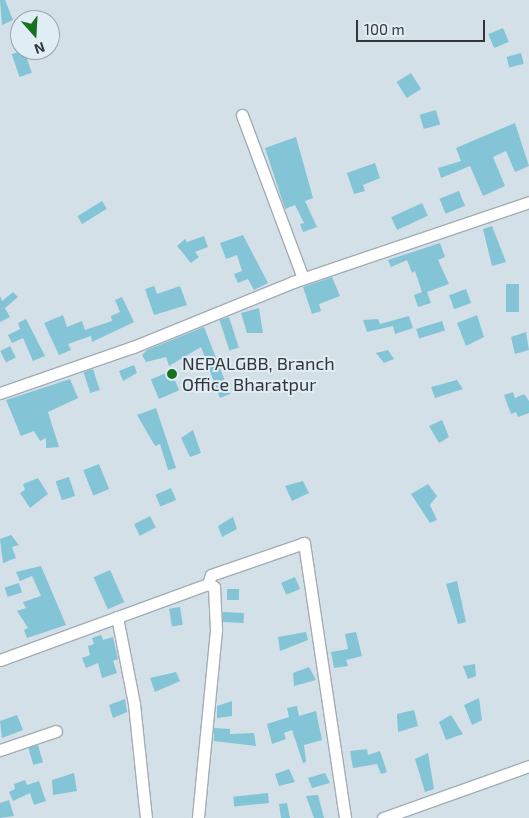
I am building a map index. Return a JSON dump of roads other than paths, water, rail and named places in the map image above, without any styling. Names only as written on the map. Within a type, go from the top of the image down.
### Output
[{"type":"street","points":[[242,115],[304,278]]},
{"type":"street","points":[[0,393],[133,346],[304,278],[529,202]]},
{"type":"street","points":[[208,584],[211,575],[304,543],[345,818]]},
{"type":"street","points":[[0,660],[208,584],[214,587],[216,630],[198,818]]},
{"type":"street","points":[[117,617],[134,704],[146,818]]},
{"type":"street","points":[[0,750],[56,731]]},
{"type":"street","points":[[382,818],[529,766]]},
{"type":"place","name":"NEPALGBB, Branch Office Bharatpur","points":[[172,374]]}]
